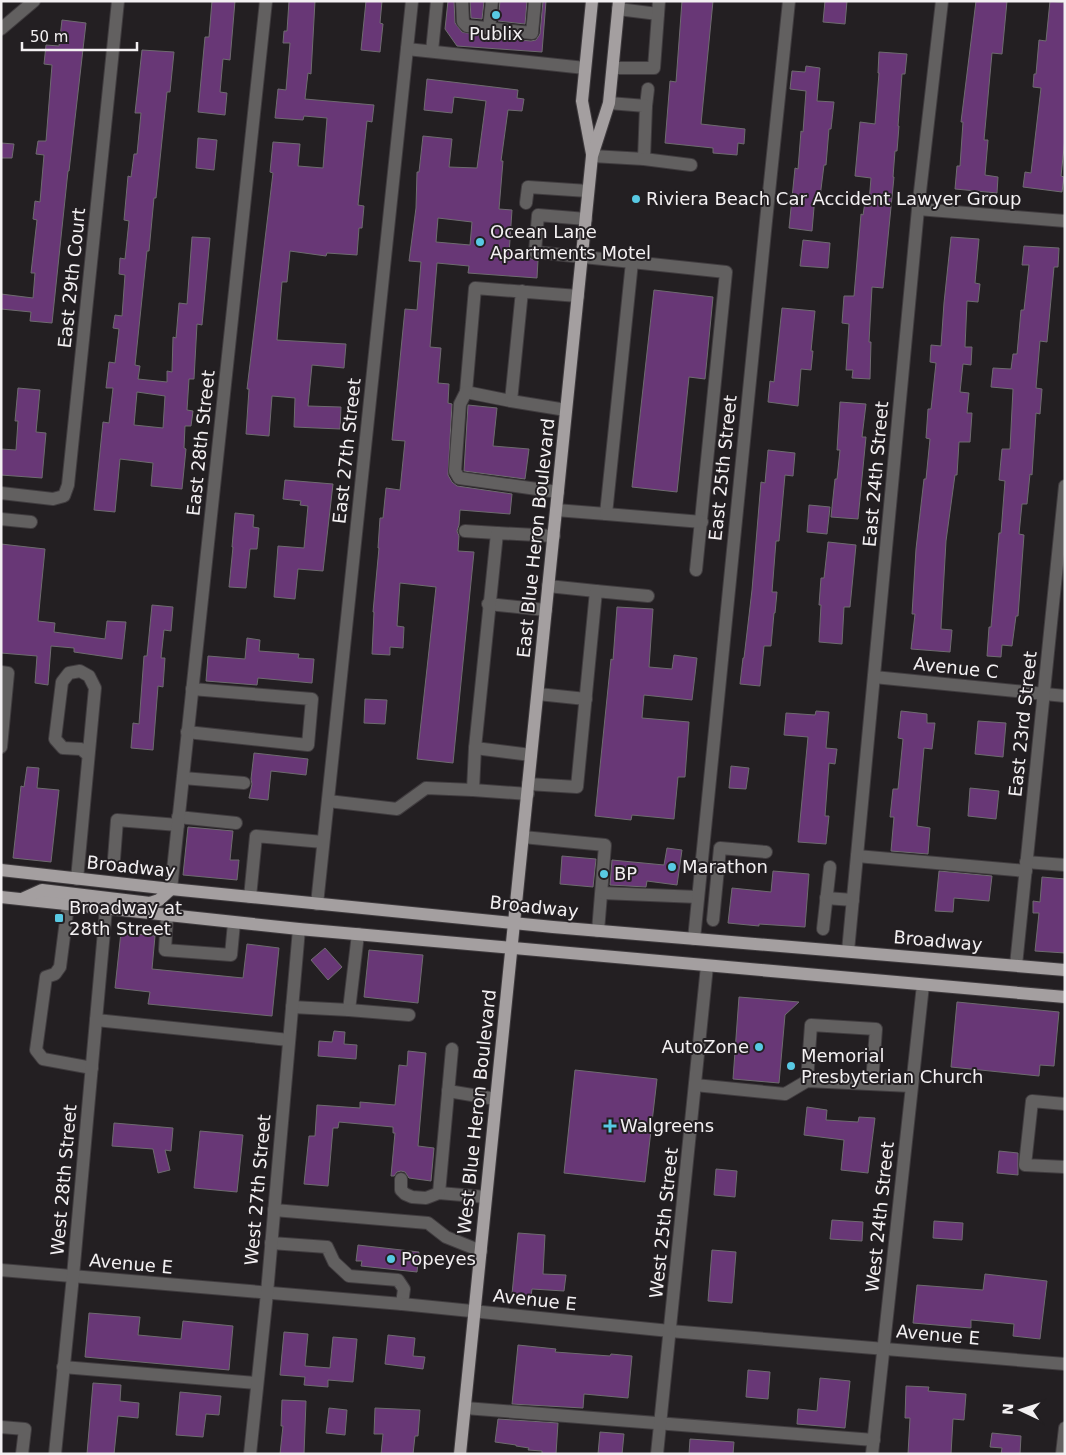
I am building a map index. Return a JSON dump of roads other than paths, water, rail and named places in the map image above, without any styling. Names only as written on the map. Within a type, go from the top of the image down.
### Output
[{"type":"main road","name":"East Blue Heron Boulevard","points":[[592,1],[582,101],[592,156]]},
{"type":"main road","name":"East Blue Heron Boulevard","points":[[514,923],[592,156],[609,103],[619,5]]},
{"type":"main road","name":"Broadway","points":[[1,870],[317,904],[598,931],[1065,970]]},
{"type":"main road","points":[[20,900],[42,890],[150,903],[159,900],[171,889]]},
{"type":"main road","points":[[1,897],[234,923],[1065,997]]},
{"type":"main road","name":"West Blue Heron Boulevard","points":[[460,1454],[514,923]]},
{"type":"street","points":[[1,29],[34,1]]},
{"type":"street","name":"East 29th Court","points":[[1,493],[53,499],[64,496],[68,485],[118,1]]},
{"type":"street","name":"East 28th Street","points":[[171,889],[266,1]]},
{"type":"street","name":"East 27th Street","points":[[317,904],[412,1]]},
{"type":"street","points":[[432,52],[438,1]]},
{"type":"street","points":[[462,1],[463,22],[467,26],[532,33],[535,1]]},
{"type":"street","points":[[489,29],[492,1]]},
{"type":"street","name":"East 25th Street","points":[[694,939],[789,1]]},
{"type":"street","name":"East 24th Street","points":[[848,951],[918,210],[942,1]]},
{"type":"street","points":[[613,68],[654,68],[658,7],[619,5]]},
{"type":"street","points":[[407,49],[586,68]]},
{"type":"street","points":[[644,159],[648,89]]},
{"type":"street","points":[[609,103],[646,106]]},
{"type":"street","points":[[592,156],[691,164]]},
{"type":"street","points":[[526,203],[528,186],[588,192]]},
{"type":"street","points":[[918,210],[1065,221]]},
{"type":"street","points":[[586,219],[538,215],[535,252],[726,272],[696,570]]},
{"type":"street","points":[[606,514],[632,262]]},
{"type":"street","points":[[558,492],[459,478],[455,471],[460,404],[466,392],[475,288],[578,296]]},
{"type":"street","points":[[511,401],[522,292]]},
{"type":"street","points":[[466,392],[566,410]]},
{"type":"street","name":"East 23rd Street","points":[[1016,965],[1065,486]]},
{"type":"street","points":[[556,510],[702,522]]},
{"type":"street","points":[[1,519],[31,522]]},
{"type":"street","points":[[465,531],[554,536]]},
{"type":"street","points":[[473,790],[488,604],[497,533]]},
{"type":"street","points":[[548,586],[648,596]]},
{"type":"street","points":[[328,801],[396,809],[426,788],[473,790],[577,788],[596,591]]},
{"type":"street","points":[[488,604],[546,610]]},
{"type":"street","points":[[77,879],[95,688],[89,676],[80,671],[69,673],[62,682],[55,738],[63,748],[81,749],[88,755]]},
{"type":"street","points":[[1,747],[5,673]]},
{"type":"street","name":"Avenue C","points":[[874,677],[1065,696]]},
{"type":"street","points":[[187,732],[308,745],[312,699],[192,689]]},
{"type":"street","points":[[538,694],[586,699]]},
{"type":"street","points":[[475,748],[531,755]]},
{"type":"street","points":[[183,778],[244,783]]},
{"type":"street","points":[[114,859],[117,820],[236,823]]},
{"type":"street","points":[[250,897],[256,836],[323,842]]},
{"type":"street","points":[[523,837],[605,845],[598,931]]},
{"type":"street","points":[[703,846],[766,852]]},
{"type":"street","points":[[713,920],[720,848]]},
{"type":"street","points":[[857,856],[1026,866],[1065,865]]},
{"type":"street","points":[[823,929],[830,867]]},
{"type":"street","points":[[602,892],[698,897]]},
{"type":"street","points":[[826,898],[853,900]]},
{"type":"street","points":[[68,905],[60,967],[55,974],[46,977],[36,1050],[42,1059],[92,1068]]},
{"type":"street","name":"West 28th Street","points":[[54,1454],[73,1276],[106,910]]},
{"type":"street","points":[[167,916],[164,950],[232,955],[234,923]]},
{"type":"street","name":"West 27th Street","points":[[250,1454],[267,1293],[299,929]]},
{"type":"street","points":[[349,1010],[358,934]]},
{"type":"street","name":"West 25th Street","points":[[657,1454],[707,966]]},
{"type":"street","name":"West 24th Street","points":[[872,1454],[923,984]]},
{"type":"street","points":[[292,1007],[409,1015]]},
{"type":"street","points":[[96,1020],[289,1040]]},
{"type":"street","points":[[807,1081],[811,1025],[876,1030],[872,1083]]},
{"type":"street","points":[[438,1193],[452,1049]]},
{"type":"street","points":[[695,1085],[785,1094],[807,1081],[911,1086]]},
{"type":"street","points":[[448,1091],[496,1099]]},
{"type":"street","points":[[1065,1104],[1032,1101],[1024,1165],[1065,1166]]},
{"type":"street","points":[[401,1179],[401,1190],[404,1194],[412,1197],[426,1198],[438,1193],[486,1197]]},
{"type":"street","points":[[274,1210],[428,1223],[446,1237],[481,1251]]},
{"type":"street","points":[[271,1243],[327,1247],[334,1262],[349,1276],[398,1280],[404,1289],[402,1304]]},
{"type":"street","name":"Avenue E","points":[[1,1270],[402,1304],[670,1331],[1065,1364]]},
{"type":"street","points":[[64,1367],[258,1383]]},
{"type":"street","points":[[464,1408],[874,1440]]},
{"type":"street","points":[[1,1427],[25,1429],[22,1454]]},
{"type":"street","points":[[1062,1454],[1065,1428]]},
{"type":"place","name":"Publix","points":[[496,15]]},
{"type":"place","name":"Riviera Beach Car Accident Lawyer Group","points":[[636,199]]},
{"type":"place","name":"Ocean Lane Apartments Motel","points":[[480,242]]},
{"type":"place","name":"Marathon","points":[[672,867]]},
{"type":"place","name":"BP","points":[[604,874]]},
{"type":"place","name":"Broadway at 28th Street","points":[[59,918]]},
{"type":"place","name":"AutoZone","points":[[759,1047]]},
{"type":"place","name":"Memorial Presbyterian Church","points":[[791,1066]]},
{"type":"place","name":"Walgreens","points":[[610,1126]]},
{"type":"place","name":"Popeyes","points":[[391,1259]]}]
